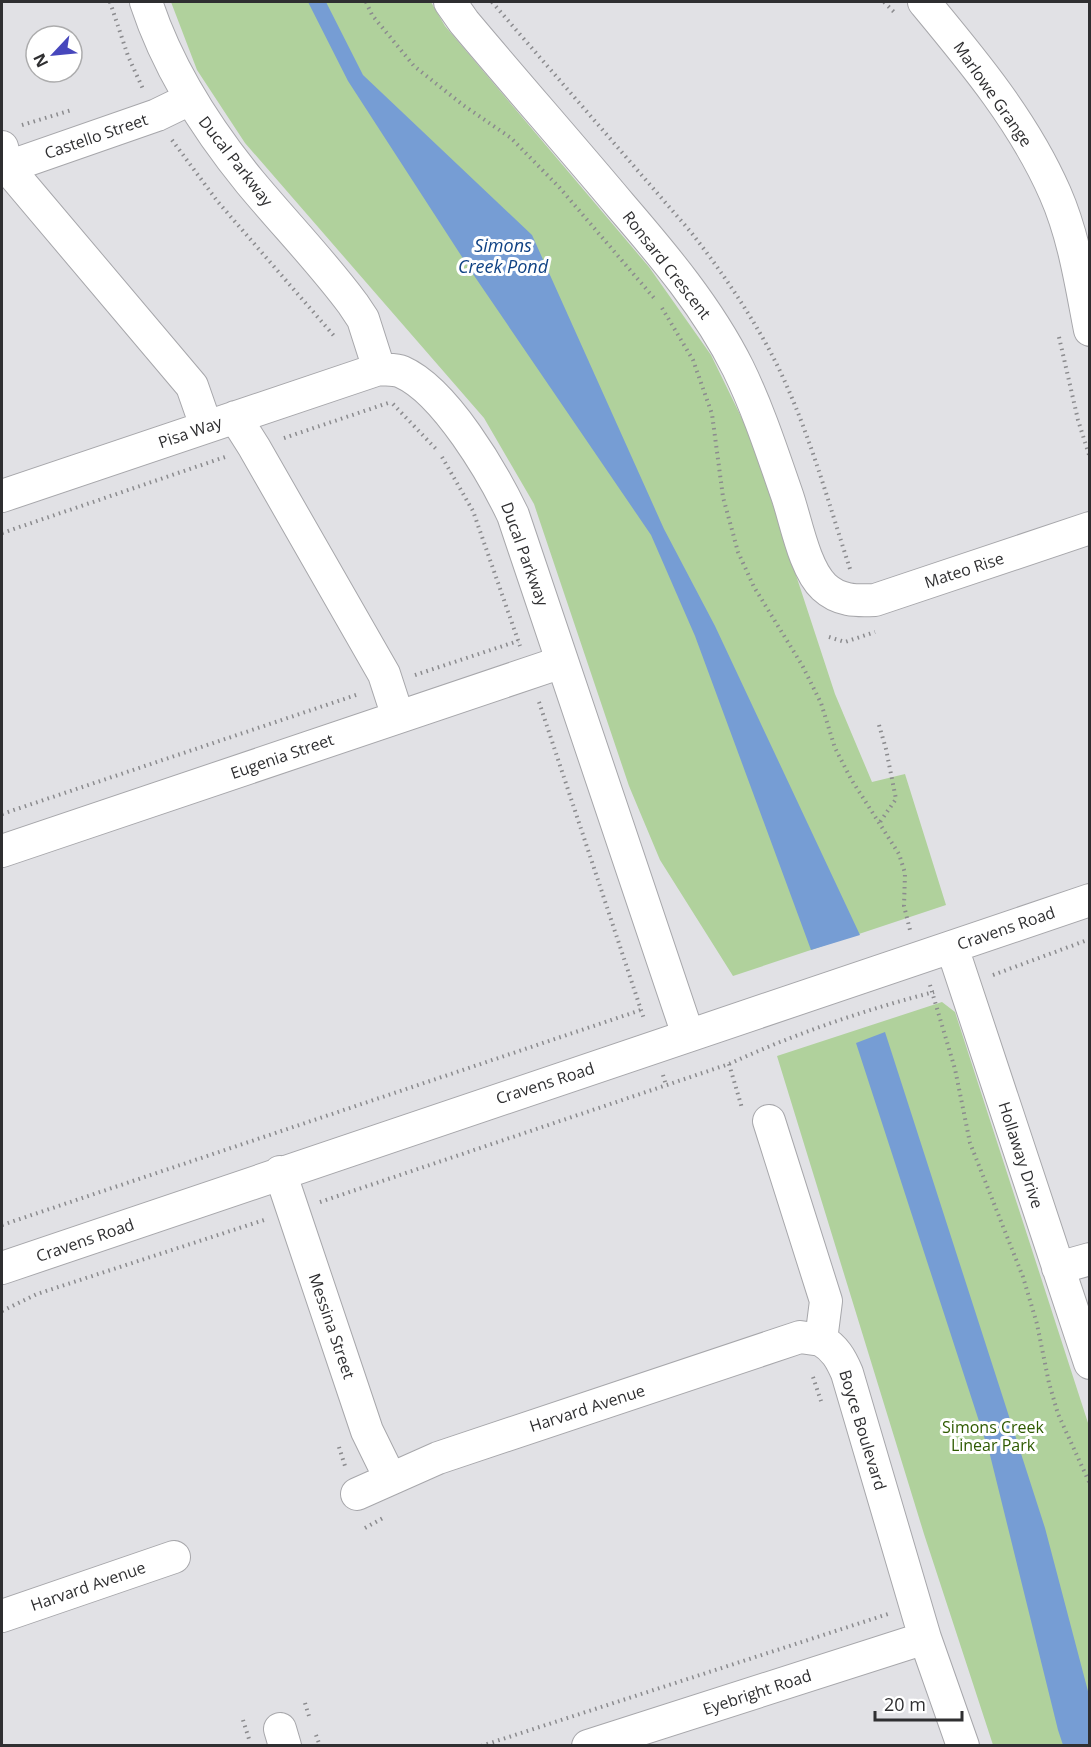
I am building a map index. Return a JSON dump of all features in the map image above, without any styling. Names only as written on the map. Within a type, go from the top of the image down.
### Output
[{"type":"street","name":"Ducal Parkway","points":[[146,2],[159,39],[190,99],[225,151],[353,304],[363,320],[373,371],[399,370],[417,380],[471,440],[498,484],[513,515],[688,1035]]},
{"type":"street","name":"Ronsard Crescent","points":[[450,2],[464,22],[641,230],[703,308],[737,367],[766,431],[812,569],[823,586],[845,586]]},
{"type":"street","name":"Marlowe Grange","points":[[912,10],[970,58],[1016,120],[1040,162],[1055,194],[1070,237],[1089,330]]},
{"type":"street","name":"Castello Street","points":[[3,161],[157,115],[190,99]]},
{"type":"street","points":[[3,161],[221,421],[254,447],[389,684],[398,717]]},
{"type":"street","name":"Pisa Way","points":[[2,496],[373,371]]},
{"type":"street","name":"Mateo Rise","points":[[845,586],[854,602],[875,600],[1089,528]]},
{"type":"street","name":"Eugenia Street","points":[[2,851],[562,662]]},
{"type":"street","name":"Cravens Road","points":[[2,1268],[1089,900]]},
{"type":"street","name":"Hollaway Drive","points":[[952,947],[1089,1363]]},
{"type":"street","points":[[756,1115],[826,1301],[811,1339]]},
{"type":"street","name":"Messina Street","points":[[280,1172],[367,1431],[390,1478]]},
{"type":"street","points":[[1058,1268],[1089,1259]]},
{"type":"street","name":"Harvard Avenue","points":[[357,1494],[438,1458],[811,1339]]},
{"type":"street","name":"Boyce Boulevard","points":[[811,1339],[831,1346],[840,1357],[847,1373],[912,1643],[963,1746]]},
{"type":"street","name":"Harvard Avenue","points":[[2,1616],[174,1557]]},
{"type":"street","name":"Eyebright Road","points":[[588,1746],[912,1643]]},
{"type":"path","points":[[110,2],[128,56],[157,115],[174,143],[218,202],[373,371],[391,402],[438,452],[473,511],[666,1085]]},
{"type":"path","points":[[366,2],[372,15],[414,66],[463,105],[511,138],[559,187],[661,306],[693,360],[712,414],[723,497],[738,552],[754,587],[807,674],[821,703],[835,748],[851,779],[899,854],[905,873],[906,921],[921,957],[955,1069],[970,1143],[1023,1277],[1037,1324],[1058,1414],[1089,1484]]},
{"type":"path","points":[[492,2],[690,231],[717,266],[745,310],[771,354],[792,400],[845,586]]},
{"type":"path","points":[[884,2],[912,10]]},
{"type":"path","points":[[1057,328],[1089,458]]},
{"type":"path","points":[[2,533],[391,402]]},
{"type":"path","points":[[2,814],[518,641]]},
{"type":"path","points":[[879,725],[896,799],[880,822]]},
{"type":"path","points":[[2,1311],[37,1294],[293,1211],[729,1064],[772,1044],[902,1001],[965,984],[1089,939]]},
{"type":"path","points":[[2,1226],[641,1010]]},
{"type":"path","points":[[729,1064],[756,1115]]},
{"type":"path","points":[[811,1339],[824,1411]]},
{"type":"path","points":[[481,1746],[889,1613],[912,1643]]},
{"type":"path","points":[[243,1720],[251,1746]]},
{"type":"green space","points":[[171,2],[431,2],[445,26],[649,267],[711,355],[750,435],[835,694],[872,782],[905,774],[946,905],[733,976],[660,860],[629,786],[534,504],[484,418],[245,143],[197,70]]},
{"type":"green space","name":"Simons Creek Linear Park","points":[[942,1002],[955,1012],[1089,1426],[1089,1745],[993,1745],[924,1534],[777,1056]]},
{"type":"water","name":"Simons Creek Pond","points":[[308,2],[326,2],[363,75],[532,235],[664,529],[715,626],[860,935],[811,950],[695,636],[651,535],[475,277],[348,81]]},
{"type":"water","points":[[885,1032],[1045,1528],[1089,1695],[1089,1745],[1063,1745],[1058,1730],[990,1455],[856,1043]]}]
